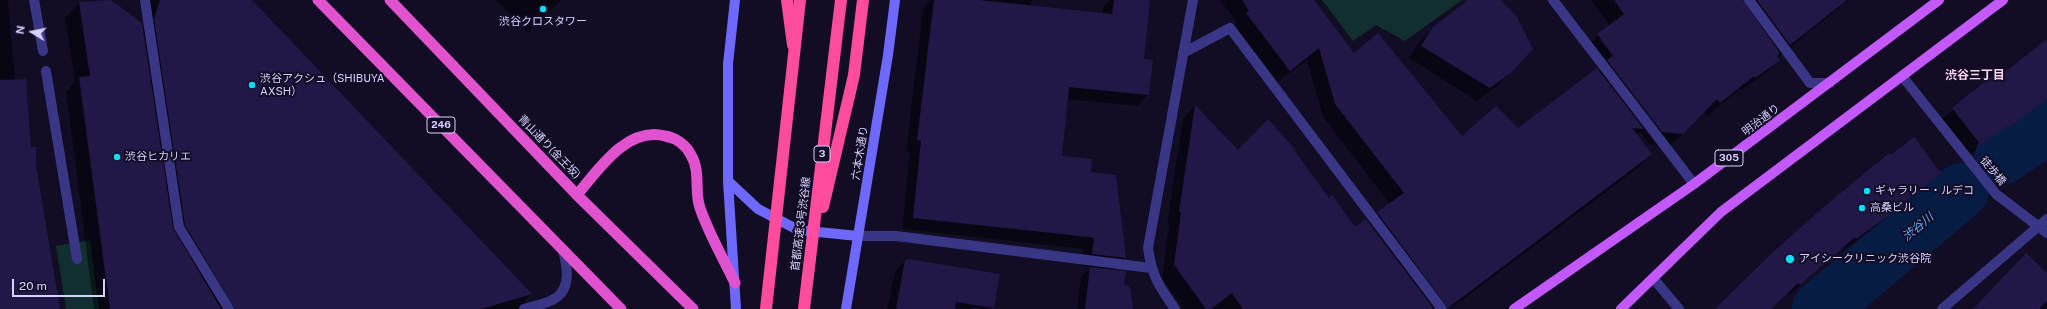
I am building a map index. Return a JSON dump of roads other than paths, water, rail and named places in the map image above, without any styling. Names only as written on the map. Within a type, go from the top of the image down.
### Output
[{"type":"highway","name":"246","points":[[318,0],[621,309]]},
{"type":"highway","name":"青山通り(金王坂)","points":[[390,0],[577,195],[694,309]]},
{"type":"highway","points":[[787,0],[794,52]]},
{"type":"highway","points":[[766,309],[800,0]]},
{"type":"highway","name":"首都高速3号渋谷線","points":[[804,309],[841,0]]},
{"type":"highway","points":[[808,266],[854,75],[863,0]]},
{"type":"highway","points":[[577,195],[614,153],[633,140],[647,135],[659,134],[672,138],[684,145],[691,155],[696,168],[700,207],[735,283]]},
{"type":"main road","points":[[735,0],[728,64],[728,181],[736,309]]},
{"type":"main road","name":"六本木通り","points":[[846,309],[888,55],[895,0]]},
{"type":"main road","name":"明治通り","points":[[1514,309],[1694,184],[1940,0]]},
{"type":"main road","points":[[1621,309],[1721,212],[2003,0]]},
{"type":"main road","points":[[728,181],[758,209],[798,230],[858,236]]},
{"type":"street","points":[[34,0],[43,51]]},
{"type":"street","points":[[145,0],[178,227],[229,309]]},
{"type":"street","points":[[1175,309],[1157,284],[1151,268],[1148,248],[1193,0]]},
{"type":"street","points":[[1553,0],[1694,184]]},
{"type":"street","points":[[1749,0],[1810,83],[1830,83]]},
{"type":"street","points":[[1183,53],[1230,28],[1442,309]]},
{"type":"street","points":[[46,71],[77,259]]},
{"type":"street","name":"徒歩橋","points":[[1902,76],[1996,194],[2047,233]]},
{"type":"street","points":[[1942,309],[2038,225],[2047,219]]},
{"type":"street","points":[[858,236],[896,236],[1151,268]]},
{"type":"street","points":[[524,309],[554,299],[563,290],[567,278],[567,266],[563,250]]},
{"type":"street","points":[[1652,278],[1679,309]]},
{"type":"waterway","name":"渋谷川","points":[[2003,156],[2047,126]]},
{"type":"waterway","name":"渋谷川","points":[[1820,309],[1961,191]]},
{"type":"place","name":"渋谷クロスタワー","points":[[543,9]]},
{"type":"place","name":"渋谷アクシュ（SHIBUYA AXSH）","points":[[252,85]]},
{"type":"place","name":"渋谷ヒカリエ","points":[[117,157]]},
{"type":"place","name":"ギャラリー・ルデコ","points":[[1867,191]]},
{"type":"place","name":"高桑ビル","points":[[1862,208]]},
{"type":"place","name":"アイシークリニック渋谷院","points":[[1790,259]]},
{"type":"district","name":"渋谷三丁目","points":[[1975,75]]}]
